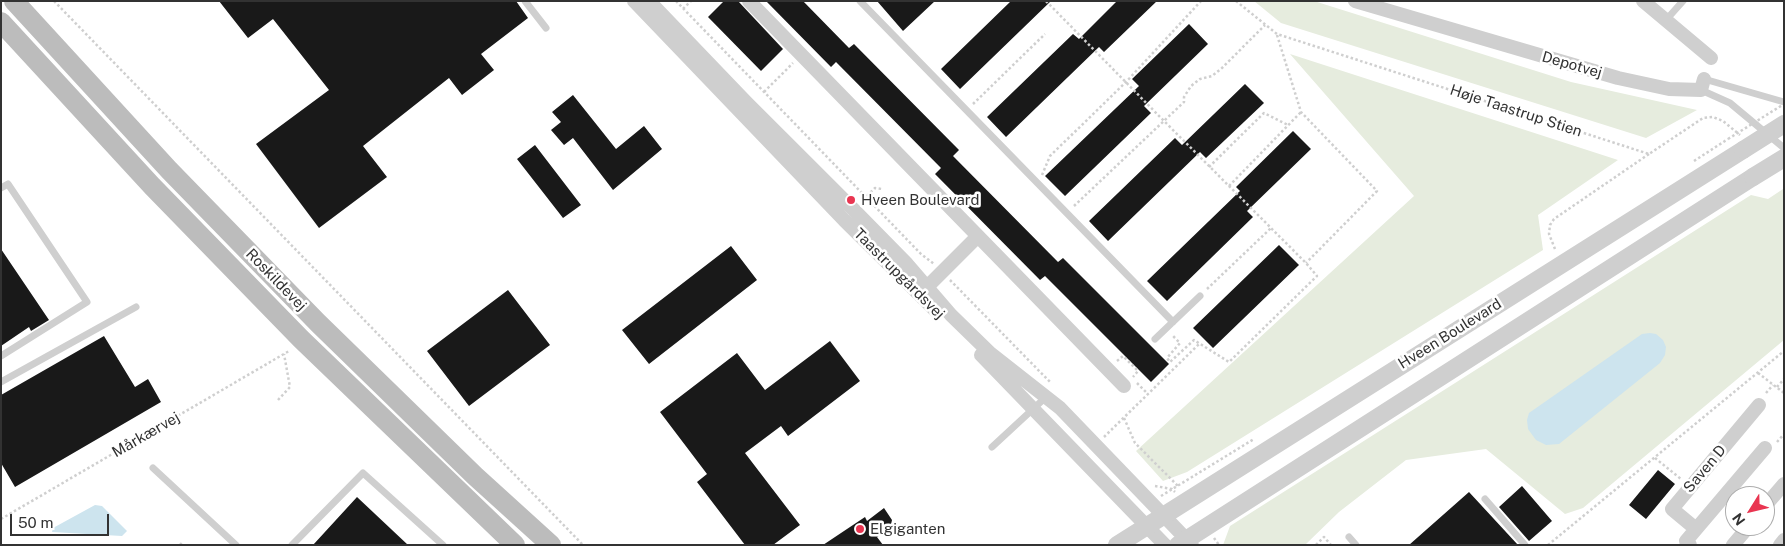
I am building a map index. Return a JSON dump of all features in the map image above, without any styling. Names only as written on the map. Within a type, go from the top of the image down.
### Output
[{"type":"main road","name":"Roskildevej","points":[[14,1],[169,170],[318,323],[475,476],[551,545]]},
{"type":"main road","name":"Roskildevej","points":[[1,22],[152,186],[302,339],[515,545]]},
{"type":"street","name":"Taastrupgårdsvej","points":[[634,1],[850,226],[1033,409],[1165,545]]},
{"type":"street","name":"Taastrupgårdsvej","points":[[649,1],[853,209],[951,315],[990,353],[1050,392],[1060,408],[1164,515],[1186,543]]},
{"type":"street","points":[[749,1],[1124,386]]},
{"type":"street","name":"Depotvej","points":[[1355,1],[1618,78],[1669,89],[1703,84]]},
{"type":"street","points":[[1643,1],[1711,58]]},
{"type":"street","name":"Hveen Boulevard","points":[[1117,545],[1744,145],[1784,124]]},
{"type":"street","name":"Hveen Boulevard","points":[[1186,543],[1784,158]]},
{"type":"street","name":"Taastrupgårdsvej","points":[[927,287],[978,236]]},
{"type":"street","name":"Saven D","points":[[1696,529],[1672,509],[1759,405]]},
{"type":"street","points":[[1690,545],[1686,541],[1765,448]]},
{"type":"street","points":[[1775,494],[1784,484]]},
{"type":"street","points":[[1780,545],[1784,540]]},
{"type":"lane","points":[[525,1],[546,28]]},
{"type":"lane","points":[[860,1],[1068,212],[1172,322]]},
{"type":"lane","points":[[1666,20],[1683,1]]},
{"type":"lane","points":[[1703,84],[1730,103],[1784,148]]},
{"type":"lane","name":"Depotvej","points":[[1703,84],[1784,103]]},
{"type":"lane","points":[[1,188],[8,184],[88,302],[1,356]]},
{"type":"lane","points":[[1155,339],[1200,296]]},
{"type":"lane","points":[[1,382],[136,307]]},
{"type":"lane","points":[[992,447],[1050,392]]},
{"type":"lane","points":[[153,468],[236,545]]},
{"type":"lane","points":[[292,545],[363,473],[442,545]]},
{"type":"lane","points":[[1485,499],[1525,545]]},
{"type":"lane","points":[[1349,537],[1356,545]]},
{"type":"path","points":[[54,1],[583,545]]},
{"type":"path","points":[[676,1],[921,254],[942,272],[1050,381],[1050,392]]},
{"type":"path","points":[[683,9],[691,1]]},
{"type":"path","points":[[1046,1],[1317,276],[1229,362],[1194,340],[1170,362],[1167,358],[1180,343],[1166,328]]},
{"type":"path","points":[[1037,182],[1041,178],[1050,156],[1126,82],[1201,1]]},
{"type":"path","name":"Høje Taastrup Stien","points":[[1236,1],[1277,34],[1649,154]]},
{"type":"path","points":[[1068,212],[1184,102],[1184,97],[1191,86],[1200,80],[1212,76],[1222,68],[1264,25]]},
{"type":"path","points":[[966,110],[1045,34]]},
{"type":"path","points":[[1277,34],[1301,112],[1377,191],[1306,263]]},
{"type":"path","points":[[764,92],[801,54]]},
{"type":"path","points":[[1728,139],[1784,103]]},
{"type":"path","points":[[1229,186],[1301,112]]},
{"type":"path","points":[[1209,167],[1264,113],[1288,126]]},
{"type":"path","points":[[1555,249],[1549,234],[1550,225],[1554,219],[1703,118],[1713,117],[1723,121],[1744,145]]},
{"type":"path","points":[[853,209],[875,188],[882,189]]},
{"type":"path","points":[[1200,296],[1271,228]]},
{"type":"path","points":[[1096,445],[1200,343]]},
{"type":"path","name":"Mårkærvej","points":[[1,519],[290,350]]},
{"type":"path","points":[[1548,545],[1784,351]]},
{"type":"path","points":[[278,400],[290,387],[284,354]]},
{"type":"path","points":[[1113,357],[1118,362],[1122,356],[1137,370],[1138,372],[1133,378],[1148,394]]},
{"type":"path","points":[[1758,373],[1784,393]]},
{"type":"path","points":[[1776,387],[1784,379]]},
{"type":"path","points":[[1124,418],[1135,443],[1178,486]]},
{"type":"path","points":[[1655,458],[1690,487]]},
{"type":"path","points":[[1152,486],[1172,489]]},
{"type":"path","points":[[1316,545],[1324,537],[1331,545]]},
{"type":"shaded area","points":[[1254,1],[1314,1],[1571,82],[1697,110],[1646,138],[1281,23]]},
{"type":"shaded area","points":[[1290,54],[1618,160],[1538,215],[1543,250],[1187,472],[1163,481],[1136,451],[1414,196]]},
{"type":"shaded area","points":[[1783,189],[1784,340],[1583,508],[1565,514],[1486,449],[1406,460],[1339,512],[1305,545],[1223,545],[1230,526],[1751,195],[1768,199]]},
{"type":"water","points":[[1642,334],[1656,334],[1663,340],[1666,347],[1665,355],[1660,363],[1559,444],[1546,445],[1536,440],[1528,429],[1527,420],[1529,413]]},
{"type":"water","points":[[95,505],[102,506],[127,531],[122,536],[52,532],[53,528]]},
{"type":"building","points":[[219,1],[516,1],[528,18],[481,54],[494,70],[462,95],[449,78],[363,146],[387,177],[319,228],[256,144],[329,90],[273,19],[248,38]]},
{"type":"building","points":[[724,1],[738,1],[783,49],[761,71],[708,17]]},
{"type":"building","points":[[766,1],[803,1],[849,48],[854,44],[959,150],[953,156],[1058,262],[1063,258],[1169,364],[1151,382],[1045,276],[1040,280],[935,174],[941,168],[836,62],[831,67]]},
{"type":"building","points":[[877,1],[935,1],[903,31]]},
{"type":"building","points":[[1011,1],[1051,1],[960,89],[941,69]]},
{"type":"building","points":[[1117,1],[1157,1],[1104,52],[1099,47],[1006,137],[987,117],[1073,34],[1079,39]]},
{"type":"building","points":[[1189,24],[1208,44],[1144,106],[1151,113],[1065,196],[1045,176],[1139,86],[1132,79]]},
{"type":"building","points":[[1245,84],[1264,103],[1206,158],[1200,152],[1108,241],[1089,221],[1175,138],[1182,145]]},
{"type":"building","points":[[573,95],[616,149],[644,126],[662,149],[613,190],[573,138],[564,145],[551,130],[561,122],[552,112]]},
{"type":"building","points":[[1293,131],[1311,149],[1247,211],[1253,217],[1167,301],[1147,281],[1240,191],[1236,187]]},
{"type":"building","points":[[535,145],[581,205],[563,218],[517,159]]},
{"type":"building","points":[[1279,245],[1299,265],[1213,348],[1193,328]]},
{"type":"building","points":[[731,246],[757,280],[649,364],[622,330]]},
{"type":"building","points":[[1,249],[49,320],[31,331],[29,327],[1,346]]},
{"type":"building","points":[[508,290],[550,345],[469,406],[427,351]]},
{"type":"building","points":[[104,336],[135,387],[148,379],[161,402],[15,487],[1,463],[1,395]]},
{"type":"building","points":[[830,341],[860,381],[788,436],[781,426],[745,453],[800,525],[773,545],[745,545],[697,482],[707,474],[660,412],[737,353],[765,390]]},
{"type":"building","points":[[1658,470],[1675,484],[1646,519],[1629,505]]},
{"type":"building","points":[[1522,486],[1552,521],[1529,541],[1499,507]]},
{"type":"building","points":[[1469,492],[1518,545],[1409,545]]},
{"type":"building","points":[[357,497],[408,545],[313,545]]},
{"type":"building","name":"Elgiganten","points":[[884,508],[892,520],[890,529],[877,537],[883,545],[823,545],[865,517],[867,521]]},
{"type":"place","name":"Hveen Boulevard","points":[[851,200]]},
{"type":"place","name":"Elgiganten","points":[[860,529]]}]
